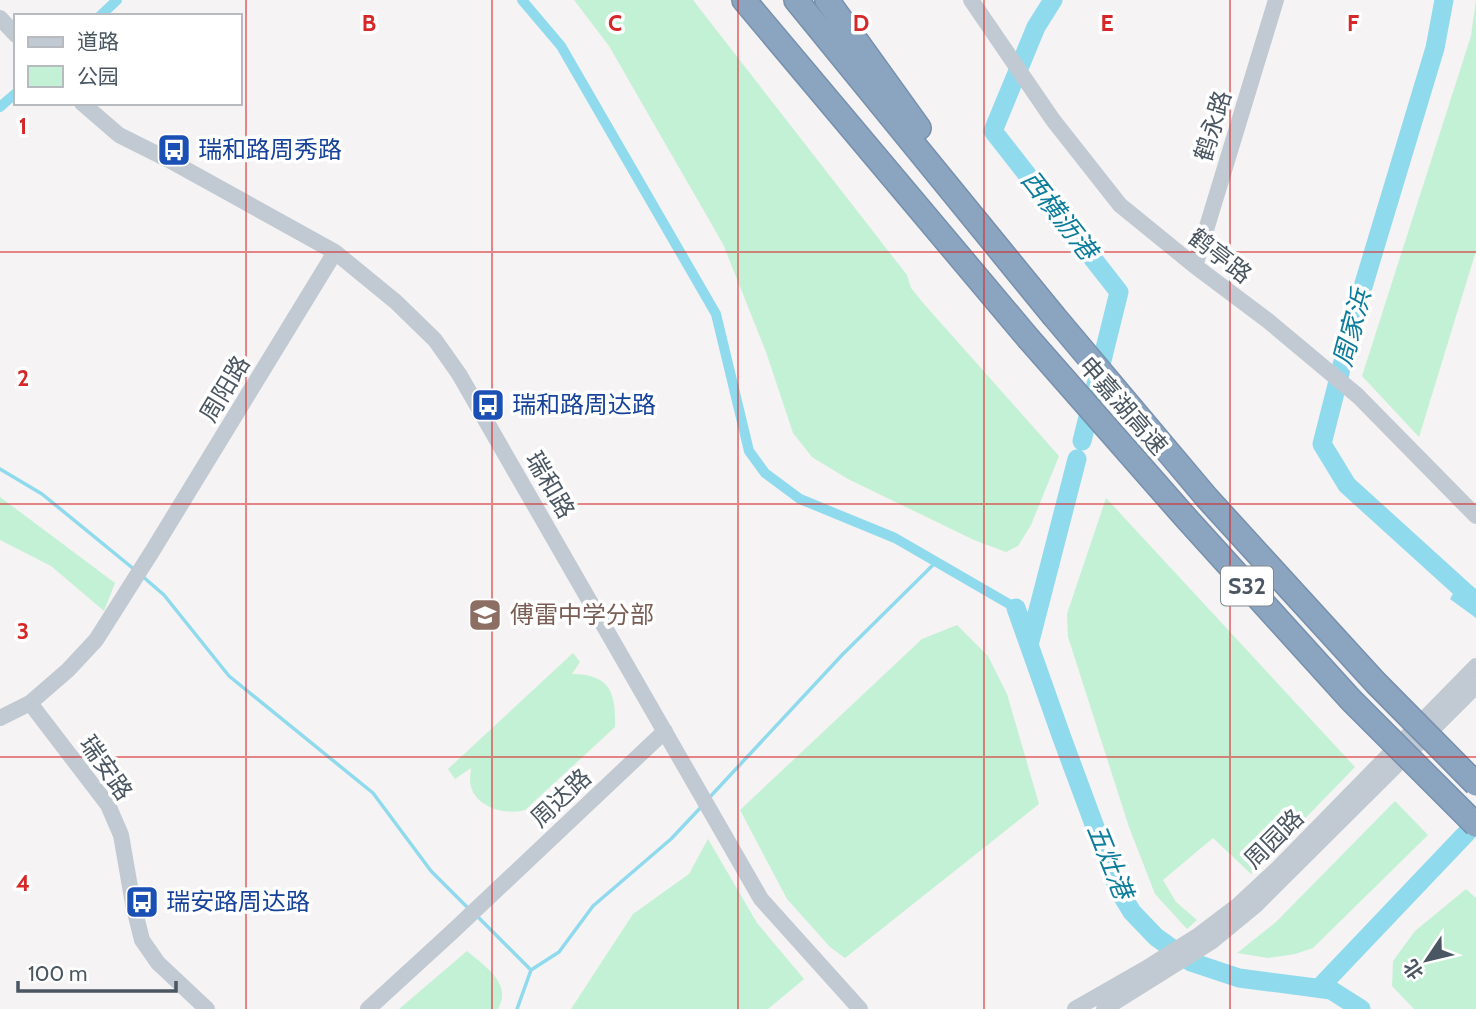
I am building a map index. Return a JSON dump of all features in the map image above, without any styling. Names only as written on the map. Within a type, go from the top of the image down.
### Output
[{"type":"highway","points":[[744,0],[1028,338]]},
{"type":"highway","name":"申嘉湖高速","points":[[755,0],[1028,338],[1351,700],[1476,825]]},
{"type":"highway","name":"申嘉湖高速","points":[[796,0],[1053,315],[1216,508],[1376,683],[1476,784]]},
{"type":"highway","points":[[827,0],[1053,315]]},
{"type":"street","name":"鹤亭路","points":[[971,0],[1054,120],[1120,205],[1267,320],[1358,396],[1476,516]]},
{"type":"street","name":"鹤永路","points":[[1195,266],[1276,0]]},
{"type":"street","points":[[0,18],[14,33]]},
{"type":"street","name":"瑞和路","points":[[84,105],[119,135],[335,252],[396,302],[435,340],[459,374],[761,899],[860,1009]]},
{"type":"street","name":"周阳路","points":[[30,703],[68,670],[96,640],[335,252]]},
{"type":"street","name":"周园路","points":[[1205,938],[1278,868],[1476,666]]},
{"type":"street","name":"周园路","points":[[1205,938],[1256,905],[1476,686]]},
{"type":"street","points":[[0,718],[30,703]]},
{"type":"street","name":"瑞安路","points":[[30,703],[108,805],[121,835],[142,940],[158,963],[206,1009]]},
{"type":"street","name":"周达路","points":[[368,1009],[665,731]]},
{"type":"street","points":[[1104,1009],[1205,938]]},
{"type":"street","points":[[1075,1009],[1153,972]]},
{"type":"green space","points":[[574,0],[693,0],[907,275],[911,288],[1059,456],[1031,525],[1018,546],[1006,552],[974,540],[848,479],[812,457],[793,433],[766,352],[723,244],[609,46]]},
{"type":"green space","points":[[1476,0],[1476,251],[1419,437],[1362,376],[1471,36]]},
{"type":"green space","points":[[0,497],[115,583],[104,611],[51,566],[0,540]]},
{"type":"green space","points":[[1106,498],[1355,767],[1251,874],[1213,838],[1163,880],[1176,902],[1197,920],[1187,929],[1155,894],[1129,827],[1068,637],[1067,614]]},
{"type":"green space","points":[[957,625],[988,656],[1007,694],[1039,804],[845,958],[830,947],[787,899],[740,810],[922,639]]},
{"type":"green space","points":[[573,653],[580,662],[572,674],[595,678],[609,688],[614,705],[615,727],[525,810],[508,811],[490,807],[476,796],[472,788],[471,768],[455,779],[448,769]]},
{"type":"green space","points":[[1395,801],[1428,835],[1313,948],[1268,958],[1237,953],[1276,922]]},
{"type":"green space","points":[[708,839],[757,923],[804,979],[768,1009],[571,1009],[633,914],[689,874]]},
{"type":"green space","points":[[1466,889],[1476,898],[1476,1009],[1414,1009],[1392,986],[1393,961],[1415,931]]},
{"type":"green space","points":[[467,951],[488,969],[499,983],[502,1000],[498,1009],[399,1009]]},
{"type":"water","points":[[1461,579],[1476,589],[1476,618],[1450,599]]},
{"type":"waterway","points":[[102,14],[117,0]]},
{"type":"waterway","points":[[522,0],[561,46],[716,314],[749,451],[765,473],[800,499],[895,538],[1016,608]]},
{"type":"waterway","name":"西横沥港","points":[[1053,0],[1036,27],[993,131],[1119,292],[1082,441]]},
{"type":"waterway","name":"周家浜","points":[[1444,0],[1435,48],[1356,310],[1322,444],[1347,485],[1476,602]]},
{"type":"waterway","points":[[0,107],[14,95]]},
{"type":"waterway","name":"西横沥港","points":[[1029,645],[1077,459]]},
{"type":"waterway","points":[[0,469],[42,494],[135,570]]},
{"type":"waterway","points":[[708,799],[843,654],[937,561]]},
{"type":"waterway","points":[[141,575],[164,595],[229,676],[373,793],[431,871],[470,910]]},
{"type":"waterway","name":"五灶港","points":[[1016,608],[1118,889],[1132,912],[1156,937],[1191,962],[1239,978],[1331,990],[1361,1009]]},
{"type":"waterway","points":[[517,1009],[531,970],[559,952],[593,906],[671,839],[703,805]]},
{"type":"waterway","points":[[1319,988],[1476,823]]},
{"type":"waterway","points":[[476,915],[531,970]]},
{"type":"place","name":"瑞和路周秀路","points":[[174,150]]},
{"type":"place","name":"瑞和路周达路","points":[[488,405]]},
{"type":"place","name":"傅雷中学分部","points":[[485,615]]},
{"type":"place","name":"瑞安路周达路","points":[[142,902]]}]
